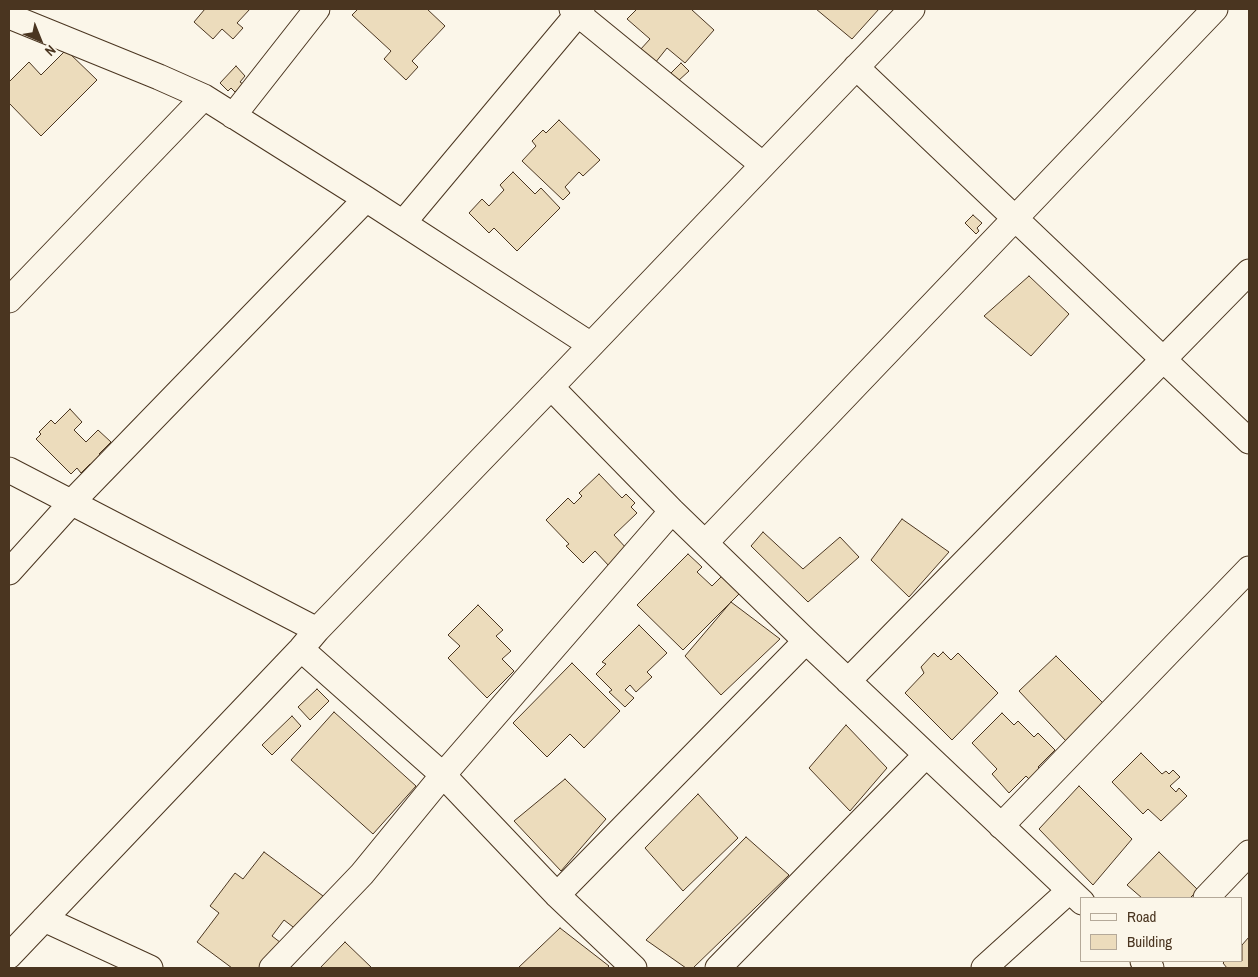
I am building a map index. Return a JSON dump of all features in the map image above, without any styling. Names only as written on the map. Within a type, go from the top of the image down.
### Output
[{"type":"street","points":[[234,116],[317,9]]},
{"type":"street","points":[[9,956],[301,649],[316,630],[551,388],[912,9]]},
{"type":"street","points":[[705,543],[1215,9]]},
{"type":"street","points":[[403,223],[578,10],[763,165]]},
{"type":"street","points":[[14,25],[160,77],[204,97],[366,199],[591,345]]},
{"type":"street","points":[[856,68],[1249,441]]},
{"type":"street","points":[[9,300],[204,97]]},
{"type":"street","points":[[9,572],[72,502],[366,199]]},
{"type":"street","points":[[848,681],[1249,272]]},
{"type":"street","points":[[551,388],[672,511],[806,641],[1076,897],[984,968]]},
{"type":"street","points":[[9,470],[316,630]]},
{"type":"street","points":[[272,968],[362,874],[443,775],[672,511]]},
{"type":"street","points":[[1001,826],[1249,569]]},
{"type":"street","points":[[557,895],[806,641]]},
{"type":"street","points":[[301,649],[443,775],[557,895],[634,968]]},
{"type":"street","points":[[718,968],[926,754]]},
{"type":"street","points":[[1207,897],[1249,853]]},
{"type":"street","points":[[44,919],[150,968]]},
{"type":"building","points":[[205,9],[250,9],[237,23],[243,28],[233,39],[222,29],[213,39],[194,22]]},
{"type":"building","points":[[358,9],[427,9],[445,26],[412,61],[418,67],[406,80],[384,59],[391,51],[352,15]]},
{"type":"building","points":[[637,9],[693,9],[714,30],[685,63],[667,48],[655,63],[640,50],[650,39],[627,19]]},
{"type":"building","points":[[816,9],[879,9],[852,39]]},
{"type":"building","points":[[66,50],[97,80],[41,136],[9,103],[9,82],[29,62],[41,75]]},
{"type":"building","points":[[681,63],[689,71],[678,81],[671,73]]},
{"type":"building","points":[[236,66],[245,76],[240,82],[243,84],[235,92],[231,88],[228,91],[220,83]]},
{"type":"building","points":[[559,120],[600,160],[583,176],[579,172],[565,187],[570,193],[563,200],[522,161],[536,146],[532,141],[543,130],[546,133]]},
{"type":"building","points":[[513,172],[535,194],[541,188],[560,208],[517,251],[494,228],[489,233],[469,213],[482,199],[489,206],[504,190],[500,185]]},
{"type":"building","points":[[973,215],[982,223],[977,228],[979,231],[976,234],[965,223]]},
{"type":"building","points":[[1029,276],[1069,314],[1031,356],[984,316]]},
{"type":"building","points":[[70,409],[82,422],[74,430],[86,442],[98,430],[111,442],[99,454],[103,457],[94,467],[90,464],[81,473],[77,468],[71,474],[36,439],[41,434],[39,432],[51,420],[55,424]]},
{"type":"building","points":[[599,474],[622,498],[626,494],[635,503],[631,507],[637,513],[614,535],[628,550],[610,567],[595,551],[583,563],[566,546],[569,544],[546,520],[568,498],[574,504],[582,496],[579,493]]},
{"type":"building","points":[[902,519],[949,552],[909,597],[871,560]]},
{"type":"building","points":[[763,532],[803,569],[840,537],[859,557],[808,602],[751,546]]},
{"type":"building","points":[[688,554],[702,567],[697,572],[712,586],[725,573],[743,590],[683,650],[637,605]]},
{"type":"building","points":[[731,602],[780,639],[721,695],[685,656]]},
{"type":"building","points":[[478,605],[503,630],[496,636],[511,651],[502,659],[514,671],[487,698],[448,658],[460,646],[448,635]]},
{"type":"building","points":[[639,625],[667,653],[647,672],[652,677],[636,692],[630,685],[625,690],[634,698],[625,707],[609,692],[612,690],[596,674],[606,664],[602,662]]},
{"type":"building","points":[[943,652],[951,660],[958,653],[998,693],[952,740],[905,693],[924,673],[921,667],[934,653],[938,657]]},
{"type":"building","points":[[1056,656],[1103,703],[1066,741],[1019,691]]},
{"type":"building","points":[[572,663],[620,711],[584,748],[570,734],[547,757],[513,723]]},
{"type":"building","points":[[317,689],[329,701],[310,720],[298,707]]},
{"type":"building","points":[[334,712],[416,786],[373,834],[291,760]]},
{"type":"building","points":[[1002,713],[1014,725],[1018,721],[1034,737],[1038,733],[1055,750],[1038,767],[1042,771],[1031,781],[1026,776],[1009,793],[992,774],[997,769],[972,743]]},
{"type":"building","points":[[292,716],[301,726],[272,755],[262,745]]},
{"type":"building","points":[[846,725],[887,768],[850,811],[809,768]]},
{"type":"building","points":[[1141,753],[1162,774],[1166,771],[1169,774],[1173,770],[1180,777],[1170,786],[1176,792],[1179,788],[1187,796],[1161,821],[1148,809],[1143,814],[1112,782]]},
{"type":"building","points":[[565,779],[606,819],[561,871],[514,821]]},
{"type":"building","points":[[1079,786],[1132,839],[1093,885],[1039,829]]},
{"type":"building","points":[[698,794],[738,838],[683,891],[645,848]]},
{"type":"building","points":[[746,837],[789,875],[693,968],[686,968],[646,940]]},
{"type":"building","points":[[264,852],[323,896],[297,930],[284,920],[272,936],[285,946],[268,968],[232,968],[197,942],[219,913],[210,906],[235,873],[243,879]]},
{"type":"building","points":[[1159,852],[1198,890],[1191,897],[1141,897],[1127,885]]},
{"type":"building","points":[[560,928],[609,966],[607,968],[518,968]]},
{"type":"building","points":[[1249,937],[1249,968],[1227,968],[1224,962],[1243,962],[1243,944]]},
{"type":"building","points":[[345,942],[372,968],[320,968]]}]
